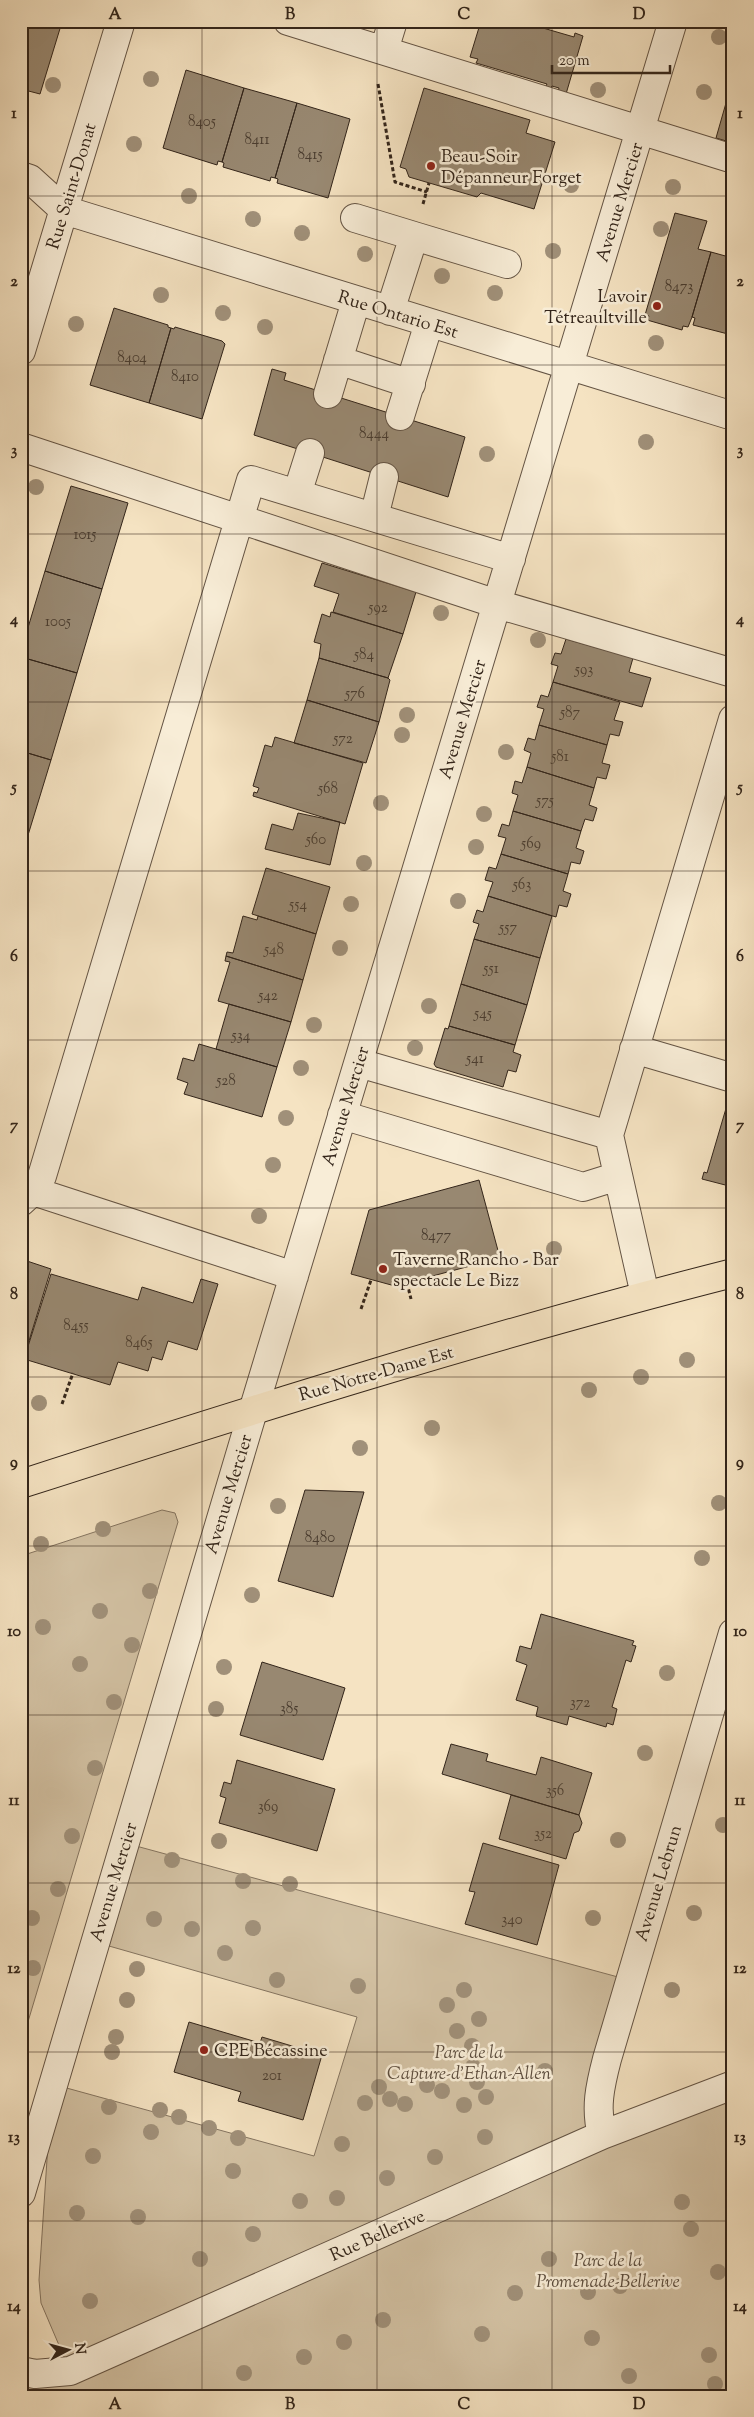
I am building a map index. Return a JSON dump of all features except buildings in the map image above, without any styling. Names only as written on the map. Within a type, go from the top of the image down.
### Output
[{"type":"main road","name":"Rue Notre-Dame Est","points":[[21,1484],[322,1388],[645,1295],[733,1273]]},
{"type":"street","name":"Rue Saint-Donat","points":[[21,351],[121,21]]},
{"type":"street","points":[[288,21],[640,132],[733,159]]},
{"type":"street","points":[[384,50],[393,21]]},
{"type":"street","name":"Avenue Mercier","points":[[21,2193],[253,1411],[673,21]]},
{"type":"street","points":[[21,176],[30,179],[64,210]]},
{"type":"street","name":"Rue Ontario Est","points":[[64,210],[733,416]]},
{"type":"street","points":[[355,218],[507,264]]},
{"type":"street","points":[[390,311],[414,236]]},
{"type":"street","points":[[328,394],[356,301]]},
{"type":"street","points":[[400,416],[412,384],[429,323]]},
{"type":"street","points":[[338,360],[412,384]]},
{"type":"street","points":[[21,447],[497,604],[733,673]]},
{"type":"street","points":[[298,494],[310,453]]},
{"type":"street","points":[[374,517],[384,477]]},
{"type":"street","points":[[294,1276],[27,1197],[42,1176],[47,1161],[251,480],[511,558]]},
{"type":"street","points":[[645,1295],[609,1135],[733,719]]},
{"type":"street","points":[[634,1049],[733,1078]]},
{"type":"street","points":[[358,1063],[609,1135]]},
{"type":"street","points":[[342,1115],[583,1187],[618,1176]]},
{"type":"street","name":"Avenue Lebrun","points":[[602,2135],[598,2117],[598,2100],[606,2059],[733,1633]]},
{"type":"street","name":"Rue Bellerive","points":[[21,2370],[35,2374],[70,2371],[602,2135],[733,2085]]},
{"type":"path","points":[[377,76],[396,182],[427,192],[429,183]]},
{"type":"path","points":[[361,1309],[371,1280]]},
{"type":"path","points":[[407,1283],[411,1299]]},
{"type":"path","points":[[62,1404],[73,1373]]},
{"type":"green space","points":[[162,1510],[175,1513],[178,1522],[21,2045],[21,1556]]},
{"type":"green space","points":[[125,1843],[629,1980],[602,2135],[733,2084],[733,2396],[21,2396],[21,2389],[70,2371],[41,2303],[39,2280],[52,2084],[314,2156],[357,2017],[95,1942]]},
{"type":"place","name":"Beau-Soir Dépanneur Forget","points":[[431,166]]},
{"type":"place","name":"Lavoir Tétreaultville","points":[[657,306]]},
{"type":"place","name":"Taverne Rancho - Bar spectacle Le Bizz","points":[[383,1269]]},
{"type":"place","name":"CPE Bécassine","points":[[204,2050]]},
{"type":"park label","name":"Parc de la Capture-d'Ethan-Allen","points":[[469,2062]]},
{"type":"park label","name":"Parc de la Promenade-Bellerive","points":[[608,2270]]}]
